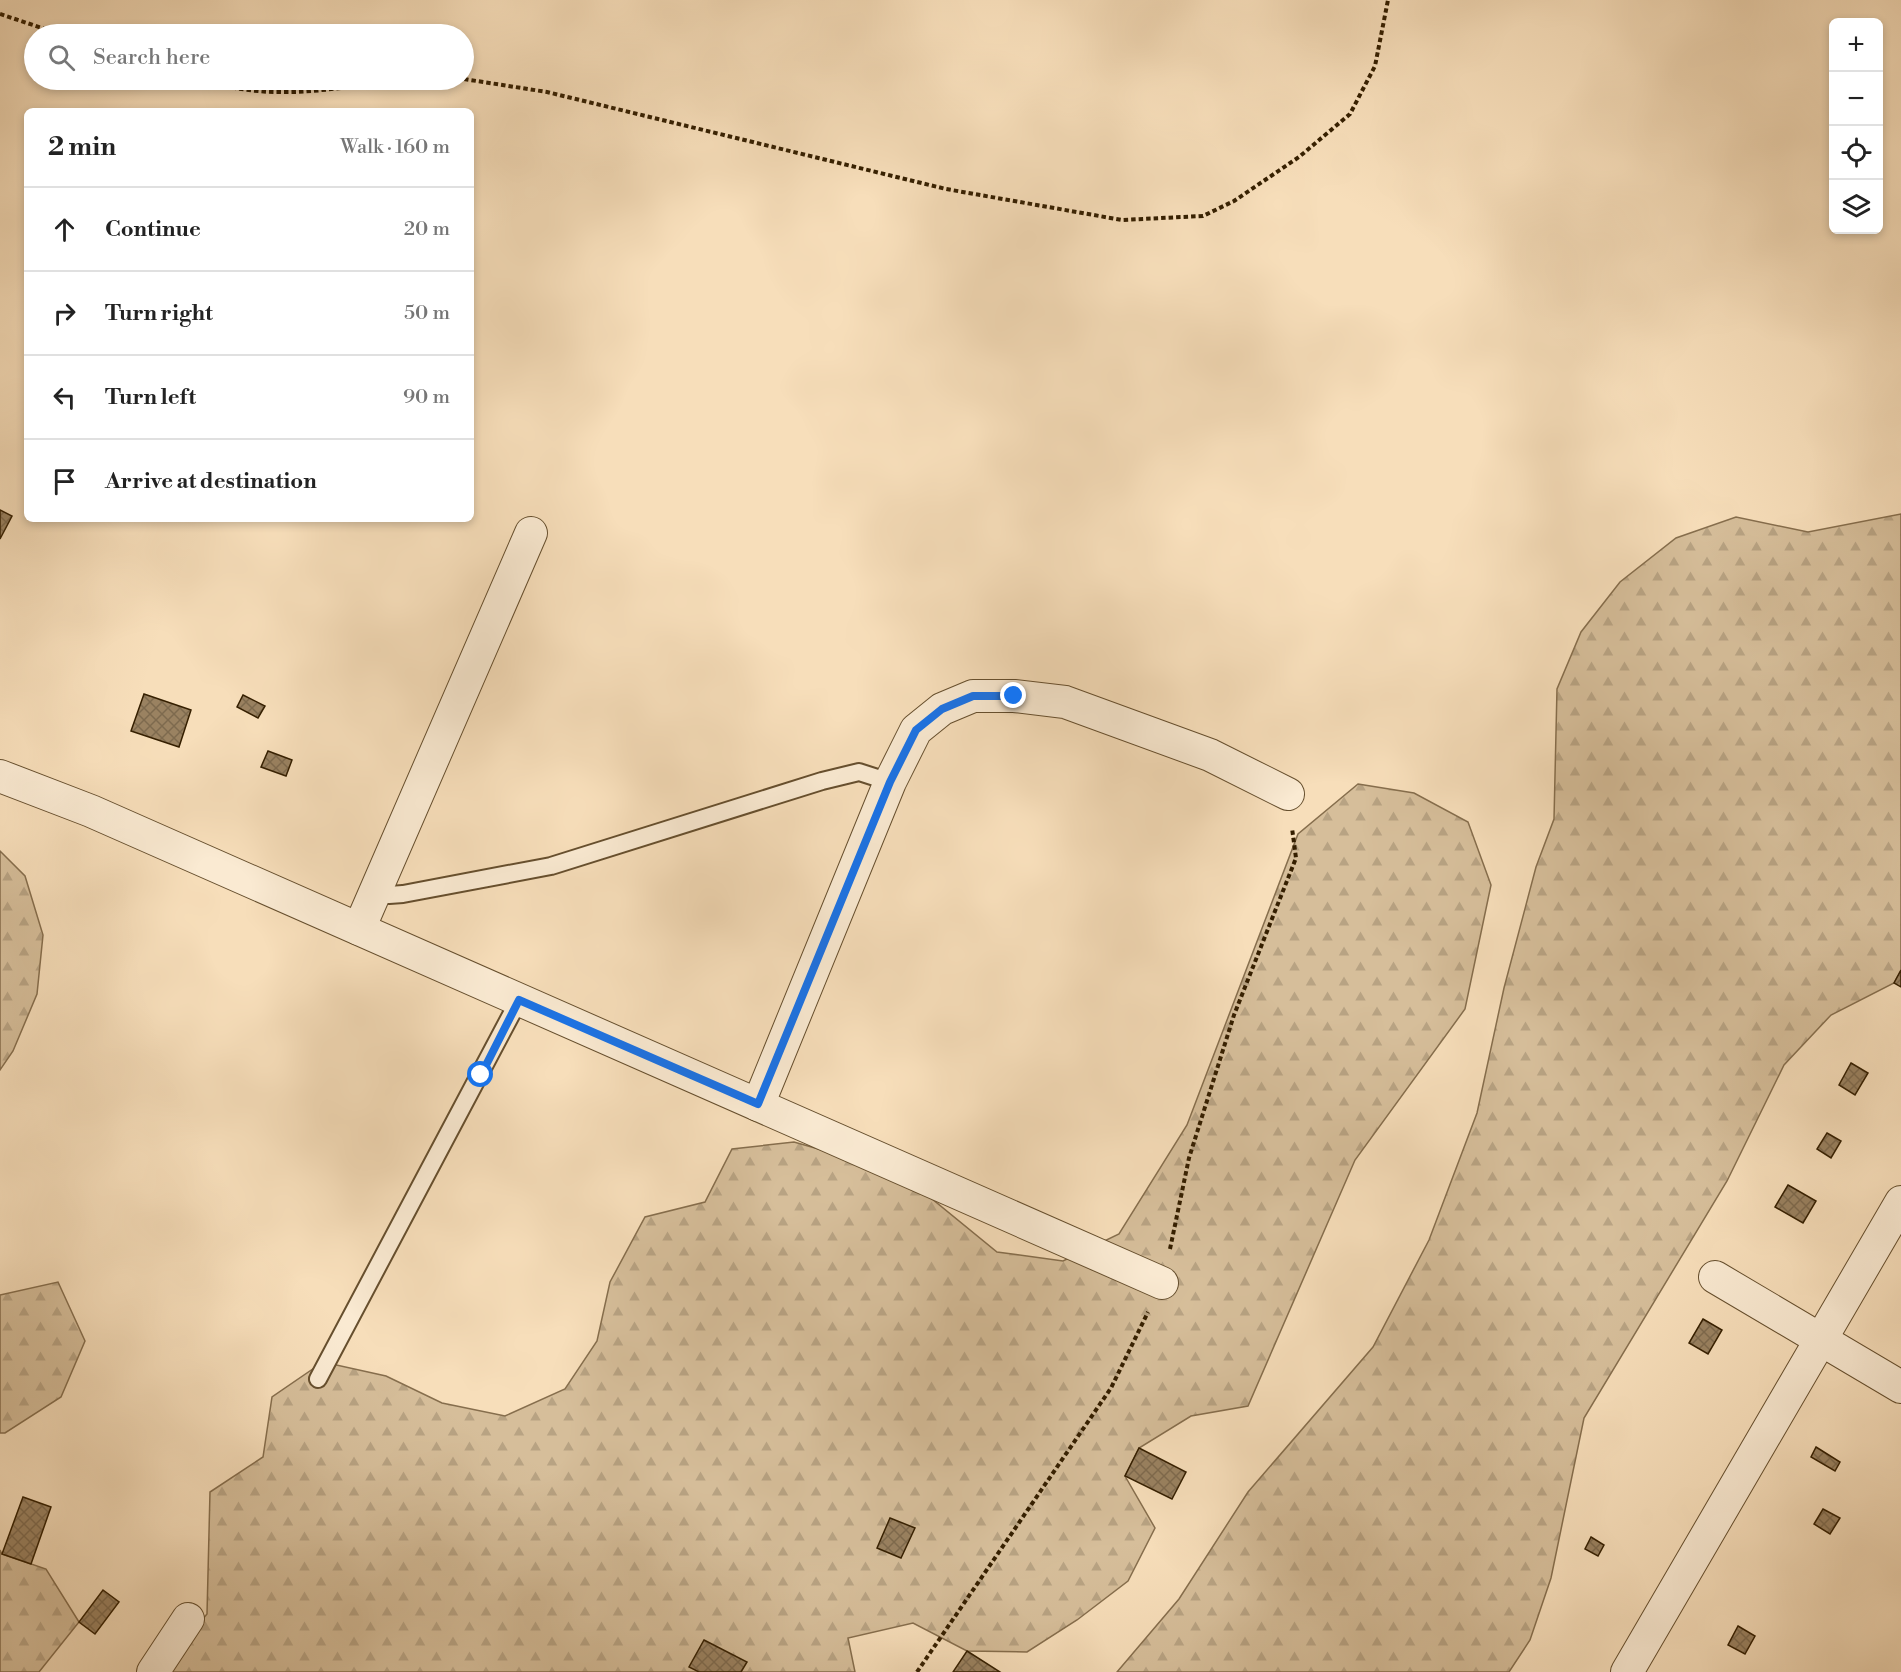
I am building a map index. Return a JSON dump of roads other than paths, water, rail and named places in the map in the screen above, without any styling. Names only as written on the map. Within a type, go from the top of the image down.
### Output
[{"type":"street","points":[[359,929],[531,533]]},
{"type":"street","points":[[758,1104],[890,782],[916,730],[942,709],[973,696],[1014,696],[1065,702],[1210,755],[1287,794]]},
{"type":"street","points":[[0,776],[91,811],[1162,1283]]},
{"type":"street","points":[[1627,1672],[1901,1202]]},
{"type":"street","points":[[1715,1276],[1901,1387]]},
{"type":"street","points":[[153,1672],[188,1619]]},
{"type":"lane","points":[[375,891],[404,894],[551,866],[822,781],[859,772],[890,782]]},
{"type":"lane","points":[[318,1379],[519,1000]]}]
